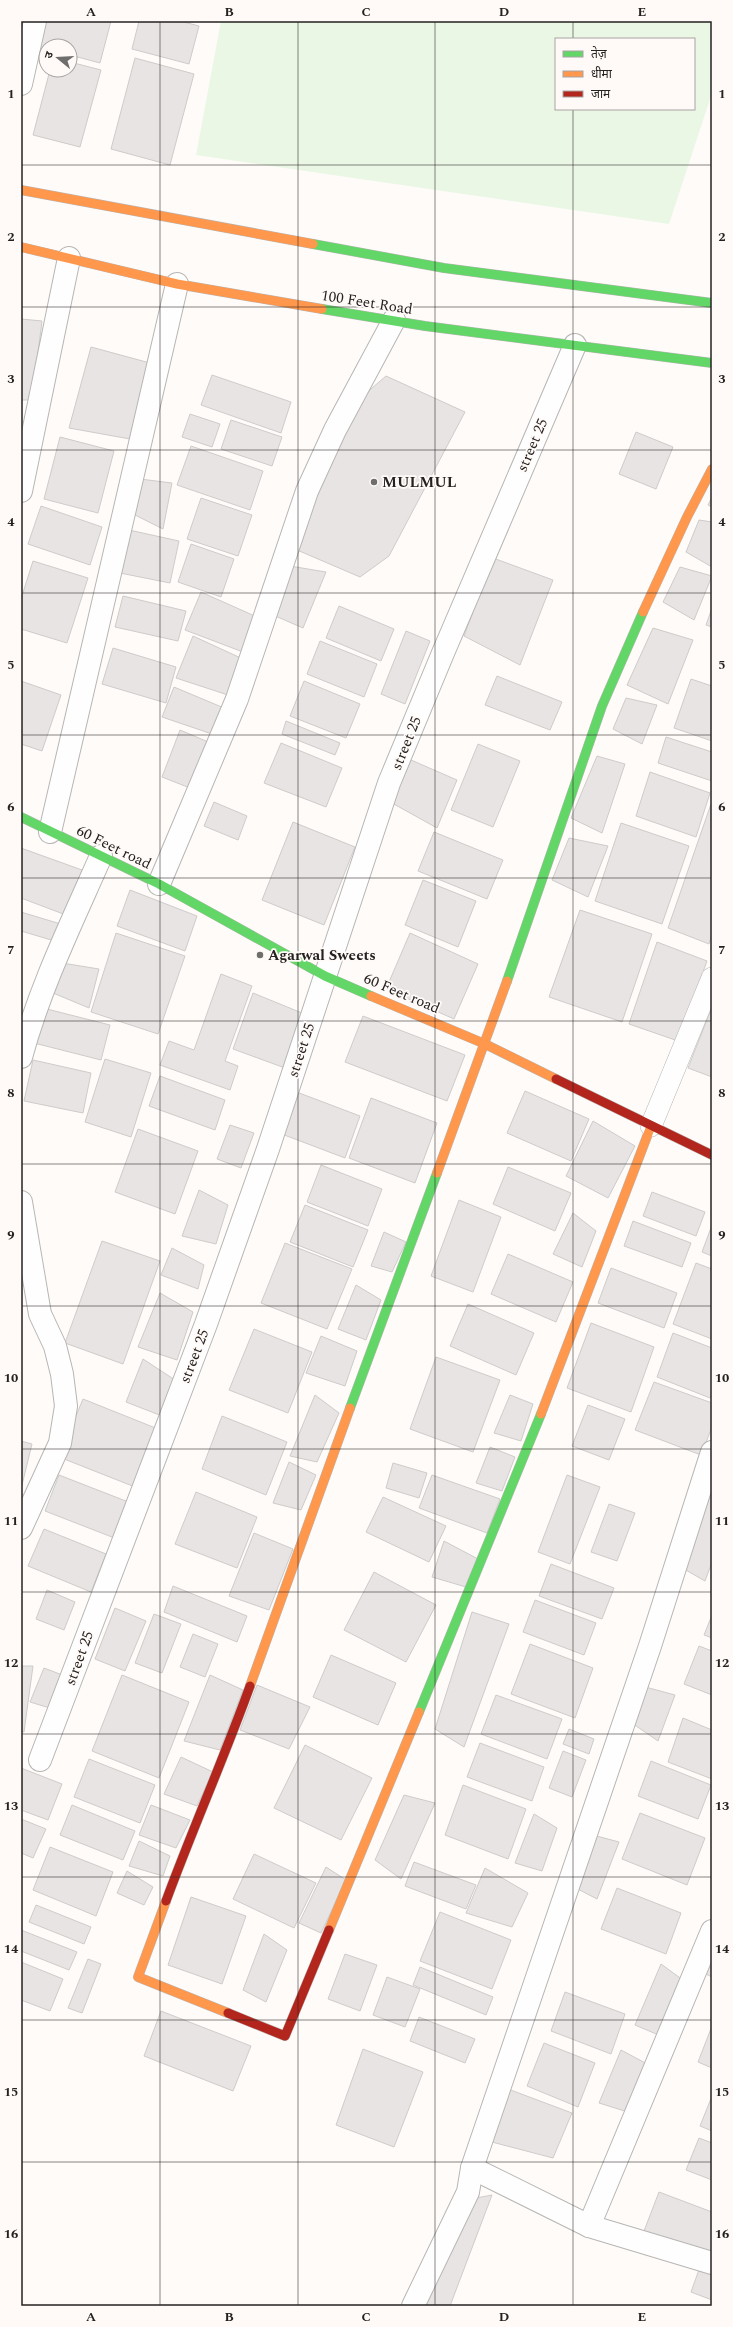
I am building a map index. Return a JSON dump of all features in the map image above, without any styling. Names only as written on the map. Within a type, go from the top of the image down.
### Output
[{"type":"street","points":[[21,84],[35,21]]},
{"type":"street","points":[[21,190],[444,268],[712,303]]},
{"type":"street","name":"100 Feet Road","points":[[21,247],[177,284],[394,320],[575,345],[640,356],[712,363]]},
{"type":"street","points":[[21,491],[69,258]]},
{"type":"street","points":[[50,832],[177,284]]},
{"type":"street","points":[[159,884],[237,699],[272,599],[298,514],[307,491],[335,430],[394,320]]},
{"type":"street","name":"street 25","points":[[40,1760],[206,1324],[268,1149],[390,784],[443,653],[575,345]]},
{"type":"street","points":[[652,1126],[586,1290],[526,1452],[285,2036],[138,1977],[188,1842],[224,1758],[362,1373],[485,1044],[602,706],[648,601],[712,469]]},
{"type":"street","name":"60 Feet road","points":[[21,817],[159,884],[325,976],[485,1044],[712,1155]]},
{"type":"street","points":[[21,1057],[30,1025],[49,974],[101,856]]},
{"type":"street","points":[[21,1202],[40,1314],[55,1346],[62,1374],[66,1406],[60,1443],[21,1528]]},
{"type":"street","points":[[413,2306],[468,2192],[472,2168],[650,1646],[712,1452]]},
{"type":"street","points":[[589,2226],[712,1931]]},
{"type":"street","points":[[472,2168],[589,2226],[712,2263]]},
{"type":"lane","points":[[652,1126],[712,978]]},
{"type":"green space","points":[[221,21],[712,21],[712,93],[669,224],[196,155]]},
{"type":"building","points":[[44,21],[111,21],[100,63],[78,57],[78,38],[40,38]]},
{"type":"building","points":[[139,21],[180,21],[199,26],[189,64],[132,49]]},
{"type":"building","points":[[135,58],[194,74],[170,165],[111,149]]},
{"type":"building","points":[[78,64],[101,70],[80,147],[33,135],[48,78],[78,78]]},
{"type":"building","points":[[21,319],[42,321],[32,400],[21,400]]},
{"type":"building","points":[[91,347],[150,363],[130,439],[69,428]]},
{"type":"building","points":[[212,375],[291,402],[281,433],[201,405]]},
{"type":"building","name":"MULMUL","points":[[386,376],[465,412],[389,556],[360,577],[297,550],[343,413]]},
{"type":"building","points":[[190,414],[220,424],[212,447],[182,437]]},
{"type":"building","points":[[231,420],[282,437],[272,466],[221,449]]},
{"type":"building","points":[[636,432],[673,447],[656,489],[619,474]]},
{"type":"building","points":[[60,437],[114,451],[98,513],[44,499]]},
{"type":"building","points":[[191,446],[263,471],[250,510],[177,485]]},
{"type":"building","points":[[140,479],[172,483],[163,529],[133,514]]},
{"type":"building","points":[[712,497],[712,507],[708,505]]},
{"type":"building","points":[[201,498],[252,515],[238,556],[187,539]]},
{"type":"building","points":[[41,506],[102,527],[90,565],[28,544]]},
{"type":"building","points":[[699,520],[712,522],[712,567],[686,552]]},
{"type":"building","points":[[129,530],[179,541],[170,583],[120,573]]},
{"type":"building","points":[[191,544],[234,559],[221,597],[178,582]]},
{"type":"building","points":[[493,558],[553,580],[520,665],[464,636]]},
{"type":"building","points":[[33,561],[88,578],[67,643],[21,629],[21,599]]},
{"type":"building","points":[[290,566],[326,572],[303,628],[273,615]]},
{"type":"building","points":[[680,567],[712,576],[694,620],[663,602]]},
{"type":"building","points":[[201,592],[257,617],[243,652],[185,630]]},
{"type":"building","points":[[123,596],[186,611],[178,641],[115,627]]},
{"type":"building","points":[[339,606],[394,629],[381,661],[326,638]]},
{"type":"building","points":[[712,608],[712,627],[706,625]]},
{"type":"building","points":[[653,628],[693,640],[668,704],[627,685]]},
{"type":"building","points":[[406,631],[430,641],[405,704],[381,694]]},
{"type":"building","points":[[193,636],[243,659],[228,695],[176,678]]},
{"type":"building","points":[[320,641],[377,664],[364,697],[307,674]]},
{"type":"building","points":[[113,648],[176,667],[166,703],[102,684]]},
{"type":"building","points":[[497,676],[562,702],[550,730],[485,705]]},
{"type":"building","points":[[691,679],[712,686],[712,741],[674,728]]},
{"type":"building","points":[[21,681],[61,695],[42,751],[21,744]]},
{"type":"building","points":[[304,681],[360,704],[346,738],[290,716]]},
{"type":"building","points":[[174,687],[224,708],[212,734],[162,717]]},
{"type":"building","points":[[626,698],[657,705],[642,744],[613,729]]},
{"type":"building","points":[[286,721],[340,743],[335,755],[282,734]]},
{"type":"building","points":[[180,730],[213,744],[195,790],[162,777]]},
{"type":"building","points":[[666,737],[712,752],[712,781],[658,763]]},
{"type":"building","points":[[281,743],[342,768],[326,807],[264,783]]},
{"type":"building","points":[[478,744],[520,761],[493,827],[451,810]]},
{"type":"building","points":[[597,756],[625,764],[602,833],[571,818]]},
{"type":"building","points":[[411,760],[457,780],[437,828],[392,803]]},
{"type":"building","points":[[650,772],[710,793],[696,837],[636,816]]},
{"type":"building","points":[[214,802],[247,816],[238,840],[204,826]]},
{"type":"building","points":[[711,804],[712,933],[709,944],[668,928]]},
{"type":"building","points":[[293,822],[355,847],[324,925],[262,900]]},
{"type":"building","points":[[621,823],[689,846],[662,924],[595,901]]},
{"type":"building","points":[[434,832],[503,860],[487,899],[418,871]]},
{"type":"building","points":[[569,838],[608,846],[588,897],[552,880]]},
{"type":"building","points":[[21,848],[82,870],[66,915],[21,898]]},
{"type":"building","points":[[423,880],[476,901],[458,947],[405,925]]},
{"type":"building","points":[[130,890],[197,916],[185,951],[117,926]]},
{"type":"building","points":[[580,910],[652,934],[622,1022],[549,997]]},
{"type":"building","points":[[21,912],[64,925],[58,942],[21,931]]},
{"type":"building","points":[[116,933],[185,956],[158,1034],[91,1012]]},
{"type":"building","points":[[410,933],[478,964],[454,1019],[386,989]]},
{"type":"building","points":[[657,942],[707,961],[678,1041],[629,1024]]},
{"type":"building","points":[[62,963],[99,969],[89,1008],[53,993]]},
{"type":"building","points":[[221,974],[252,986],[225,1061],[238,1066],[230,1090],[160,1065],[169,1041],[194,1050]]},
{"type":"building","points":[[253,993],[302,1013],[285,1068],[233,1049]]},
{"type":"building","points":[[712,1007],[712,1077],[688,1068]]},
{"type":"building","points":[[43,1008],[110,1025],[101,1060],[34,1043]]},
{"type":"building","points":[[363,1016],[465,1055],[447,1101],[345,1062]]},
{"type":"building","points":[[105,1059],[151,1073],[131,1137],[85,1122]]},
{"type":"building","points":[[33,1060],[91,1073],[83,1113],[24,1101]]},
{"type":"building","points":[[160,1076],[225,1100],[215,1130],[149,1106]]},
{"type":"building","points":[[294,1091],[360,1116],[345,1158],[279,1133]]},
{"type":"building","points":[[525,1091],[589,1119],[571,1161],[507,1133]]},
{"type":"building","points":[[371,1098],[437,1123],[415,1183],[349,1158]]},
{"type":"building","points":[[593,1121],[635,1146],[608,1198],[566,1176]]},
{"type":"building","points":[[230,1125],[254,1133],[241,1168],[217,1159]]},
{"type":"building","points":[[138,1129],[198,1151],[175,1214],[115,1192]]},
{"type":"building","points":[[321,1165],[382,1189],[368,1226],[307,1202]]},
{"type":"building","points":[[508,1167],[571,1193],[555,1231],[493,1204]]},
{"type":"building","points":[[199,1190],[228,1205],[216,1244],[182,1236]]},
{"type":"building","points":[[652,1192],[705,1212],[696,1236],[643,1216]]},
{"type":"building","points":[[459,1200],[501,1217],[473,1292],[431,1276]]},
{"type":"building","points":[[305,1205],[368,1230],[353,1267],[290,1242]]},
{"type":"building","points":[[573,1213],[596,1231],[582,1267],[553,1254]]},
{"type":"building","points":[[633,1221],[691,1243],[682,1267],[624,1246]]},
{"type":"building","points":[[712,1225],[712,1256],[702,1252]]},
{"type":"building","points":[[384,1232],[406,1242],[392,1272],[371,1266]]},
{"type":"building","points":[[102,1241],[160,1261],[123,1364],[65,1343]]},
{"type":"building","points":[[285,1243],[352,1269],[327,1329],[261,1303]]},
{"type":"building","points":[[172,1248],[204,1265],[198,1289],[161,1275]]},
{"type":"building","points":[[508,1254],[573,1282],[556,1322],[491,1294]]},
{"type":"building","points":[[696,1263],[712,1269],[712,1339],[673,1324]]},
{"type":"building","points":[[611,1268],[677,1293],[664,1328],[598,1303]]},
{"type":"building","points":[[356,1285],[381,1300],[366,1340],[338,1329]]},
{"type":"building","points":[[160,1293],[193,1312],[177,1360],[138,1347]]},
{"type":"building","points":[[468,1304],[534,1333],[516,1375],[450,1346]]},
{"type":"building","points":[[591,1323],[654,1347],[631,1412],[567,1388]]},
{"type":"building","points":[[254,1329],[312,1352],[288,1413],[229,1390]]},
{"type":"building","points":[[673,1333],[712,1348],[712,1392],[710,1398],[657,1377]]},
{"type":"building","points":[[321,1336],[357,1351],[345,1386],[306,1373]]},
{"type":"building","points":[[436,1357],[500,1380],[473,1452],[410,1429]]},
{"type":"building","points":[[143,1359],[175,1380],[162,1416],[126,1402]]},
{"type":"building","points":[[654,1382],[712,1403],[712,1427],[701,1455],[635,1430]]},
{"type":"building","points":[[315,1395],[339,1413],[317,1462],[290,1456]]},
{"type":"building","points":[[510,1395],[533,1404],[521,1441],[494,1433]]},
{"type":"building","points":[[83,1399],[158,1429],[135,1487],[59,1457]]},
{"type":"building","points":[[588,1405],[625,1419],[609,1460],[572,1446]]},
{"type":"building","points":[[222,1416],[287,1442],[266,1495],[202,1469]]},
{"type":"building","points":[[21,1441],[32,1444],[22,1485],[21,1485]]},
{"type":"building","points":[[490,1447],[515,1457],[502,1491],[476,1483]]},
{"type":"building","points":[[289,1462],[316,1475],[301,1510],[273,1503]]},
{"type":"building","points":[[393,1463],[427,1473],[419,1498],[386,1488]]},
{"type":"building","points":[[59,1475],[131,1503],[117,1539],[45,1511]]},
{"type":"building","points":[[432,1475],[500,1499],[487,1533],[419,1508]]},
{"type":"building","points":[[567,1475],[600,1487],[570,1564],[538,1552]]},
{"type":"building","points":[[196,1492],[257,1517],[237,1568],[175,1544]]},
{"type":"building","points":[[701,1493],[712,1495],[712,1562],[705,1581],[677,1565]]},
{"type":"building","points":[[383,1497],[446,1526],[429,1562],[366,1532]]},
{"type":"building","points":[[609,1504],[635,1513],[617,1561],[591,1552]]},
{"type":"building","points":[[44,1529],[106,1554],[91,1592],[28,1566]]},
{"type":"building","points":[[254,1533],[293,1549],[269,1610],[229,1596]]},
{"type":"building","points":[[444,1541],[478,1559],[466,1587],[432,1577]]},
{"type":"building","points":[[551,1564],[614,1588],[602,1619],[539,1596]]},
{"type":"building","points":[[374,1572],[436,1605],[406,1662],[344,1630]]},
{"type":"building","points":[[173,1586],[247,1616],[237,1642],[164,1612]]},
{"type":"building","points":[[47,1590],[75,1602],[64,1630],[36,1619]]},
{"type":"building","points":[[535,1600],[596,1623],[584,1655],[523,1632]]},
{"type":"building","points":[[115,1608],[146,1621],[125,1671],[95,1659]]},
{"type":"building","points":[[472,1612],[509,1624],[464,1747],[435,1729]]},
{"type":"building","points":[[154,1614],[181,1624],[162,1673],[135,1663]]},
{"type":"building","points":[[712,1615],[712,1638],[704,1635]]},
{"type":"building","points":[[193,1634],[218,1644],[205,1677],[180,1667]]},
{"type":"building","points":[[530,1644],[593,1668],[575,1718],[511,1694]]},
{"type":"building","points":[[699,1646],[712,1651],[712,1695],[684,1684]]},
{"type":"building","points":[[331,1655],[396,1683],[378,1725],[313,1697]]},
{"type":"building","points":[[21,1666],[33,1666],[24,1732],[21,1731]]},
{"type":"building","points":[[44,1668],[65,1676],[53,1709],[30,1702]]},
{"type":"building","points":[[122,1675],[189,1702],[159,1778],[92,1751]]},
{"type":"building","points":[[210,1675],[243,1690],[220,1750],[184,1741]]},
{"type":"building","points":[[257,1685],[310,1707],[289,1749],[240,1730]]},
{"type":"building","points":[[638,1685],[675,1695],[658,1741],[626,1719]]},
{"type":"building","points":[[496,1695],[562,1719],[547,1759],[481,1734]]},
{"type":"building","points":[[683,1718],[712,1730],[712,1779],[668,1762]]},
{"type":"building","points":[[569,1729],[594,1739],[589,1754],[563,1744]]},
{"type":"building","points":[[480,1743],[544,1767],[532,1801],[467,1777]]},
{"type":"building","points":[[305,1745],[372,1778],[341,1840],[274,1808]]},
{"type":"building","points":[[563,1751],[586,1760],[572,1797],[549,1788]]},
{"type":"building","points":[[181,1757],[213,1772],[197,1806],[164,1794]]},
{"type":"building","points":[[89,1759],[155,1785],[140,1823],[74,1797]]},
{"type":"building","points":[[651,1761],[711,1785],[698,1819],[638,1796]]},
{"type":"building","points":[[21,1768],[62,1784],[48,1820],[21,1810]]},
{"type":"building","points":[[463,1785],[526,1809],[508,1859],[445,1835]]},
{"type":"building","points":[[404,1795],[435,1803],[401,1879],[375,1860]]},
{"type":"building","points":[[72,1805],[135,1831],[123,1860],[60,1835]]},
{"type":"building","points":[[151,1805],[190,1820],[176,1848],[139,1835]]},
{"type":"building","points":[[640,1813],[705,1838],[687,1885],[622,1859]]},
{"type":"building","points":[[534,1814],[557,1828],[542,1871],[515,1863]]},
{"type":"building","points":[[21,1819],[46,1829],[33,1858],[21,1853]]},
{"type":"building","points":[[593,1835],[619,1842],[597,1899],[574,1887]]},
{"type":"building","points":[[139,1841],[170,1856],[163,1876],[129,1866]]},
{"type":"building","points":[[50,1847],[113,1872],[96,1916],[33,1890]]},
{"type":"building","points":[[254,1854],[316,1883],[294,1928],[233,1899]]},
{"type":"building","points":[[414,1862],[476,1885],[466,1909],[405,1886]]},
{"type":"building","points":[[326,1867],[346,1880],[321,1933],[299,1923]]},
{"type":"building","points":[[485,1868],[528,1893],[512,1927],[466,1913]]},
{"type":"building","points":[[127,1871],[153,1887],[144,1905],[117,1893]]},
{"type":"building","points":[[617,1888],[681,1913],[666,1954],[601,1929]]},
{"type":"building","points":[[191,1897],[246,1916],[222,1984],[168,1965]]},
{"type":"building","points":[[36,1905],[91,1927],[84,1944],[29,1922]]},
{"type":"building","points":[[440,1912],[511,1940],[492,1989],[420,1961]]},
{"type":"building","points":[[21,1930],[77,1952],[69,1970],[21,1951]]},
{"type":"building","points":[[264,1934],[287,1950],[266,2002],[243,1990]]},
{"type":"building","points":[[345,1954],[377,1965],[360,2011],[328,1999]]},
{"type":"building","points":[[88,1959],[101,1964],[82,2013],[68,2008]]},
{"type":"building","points":[[712,1960],[712,1977],[706,1974]]},
{"type":"building","points":[[21,1962],[63,1979],[50,2011],[21,2000]]},
{"type":"building","points":[[661,1964],[687,1983],[661,2036],[635,2025]]},
{"type":"building","points":[[420,1967],[493,1997],[486,2015],[413,1985]]},
{"type":"building","points":[[387,1977],[420,1989],[405,2027],[373,2015]]},
{"type":"building","points":[[565,1992],[625,2014],[611,2054],[551,2031]]},
{"type":"building","points":[[161,2011],[251,2046],[233,2091],[144,2056]]},
{"type":"building","points":[[419,2017],[475,2039],[465,2063],[410,2041]]},
{"type":"building","points":[[712,2026],[712,2068],[698,2062]]},
{"type":"building","points":[[544,2043],[595,2063],[578,2107],[527,2086]]},
{"type":"building","points":[[363,2049],[423,2072],[394,2147],[336,2125]]},
{"type":"building","points":[[621,2050],[649,2065],[631,2113],[599,2103]]},
{"type":"building","points":[[508,2089],[572,2113],[553,2158],[488,2141]]},
{"type":"building","points":[[712,2096],[712,2131],[700,2126]]},
{"type":"building","points":[[699,2138],[712,2143],[712,2180],[686,2170]]},
{"type":"building","points":[[659,2192],[712,2212],[712,2258],[644,2231]]},
{"type":"building","points":[[492,2195],[450,2306],[426,2306],[471,2199]]},
{"type":"building","points":[[701,2264],[712,2268],[712,2300],[691,2292]]},
{"type":"traffic: fast","points":[[313,244],[444,268],[712,303]]},
{"type":"traffic: fast","points":[[322,309],[425,326],[712,363]]},
{"type":"traffic: fast","points":[[507,981],[602,706],[643,612]]},
{"type":"traffic: fast","points":[[21,817],[159,884],[325,976],[371,996]]},
{"type":"traffic: fast","points":[[350,1408],[437,1173]]},
{"type":"traffic: fast","points":[[419,1712],[541,1414]]},
{"type":"traffic: slow","points":[[21,190],[313,244]]},
{"type":"traffic: slow","points":[[21,247],[177,284],[322,309]]},
{"type":"traffic: slow","points":[[643,612],[687,517],[712,469]]},
{"type":"traffic: slow","points":[[437,1173],[507,981]]},
{"type":"traffic: slow","points":[[371,996],[485,1044],[556,1079]]},
{"type":"traffic: slow","points":[[541,1414],[651,1126]]},
{"type":"traffic: slow","points":[[250,1686],[350,1408]]},
{"type":"traffic: slow","points":[[329,1930],[419,1712]]},
{"type":"traffic: slow","points":[[166,1901],[138,1977],[228,2013]]},
{"type":"traffic: jam","points":[[556,1079],[712,1155]]},
{"type":"traffic: jam","points":[[166,1901],[250,1686]]},
{"type":"traffic: jam","points":[[228,2013],[285,2036],[329,1930]]},
{"type":"place","name":"MULMUL","points":[[374,482]]},
{"type":"place","name":"Agarwal Sweets","points":[[260,955]]}]
